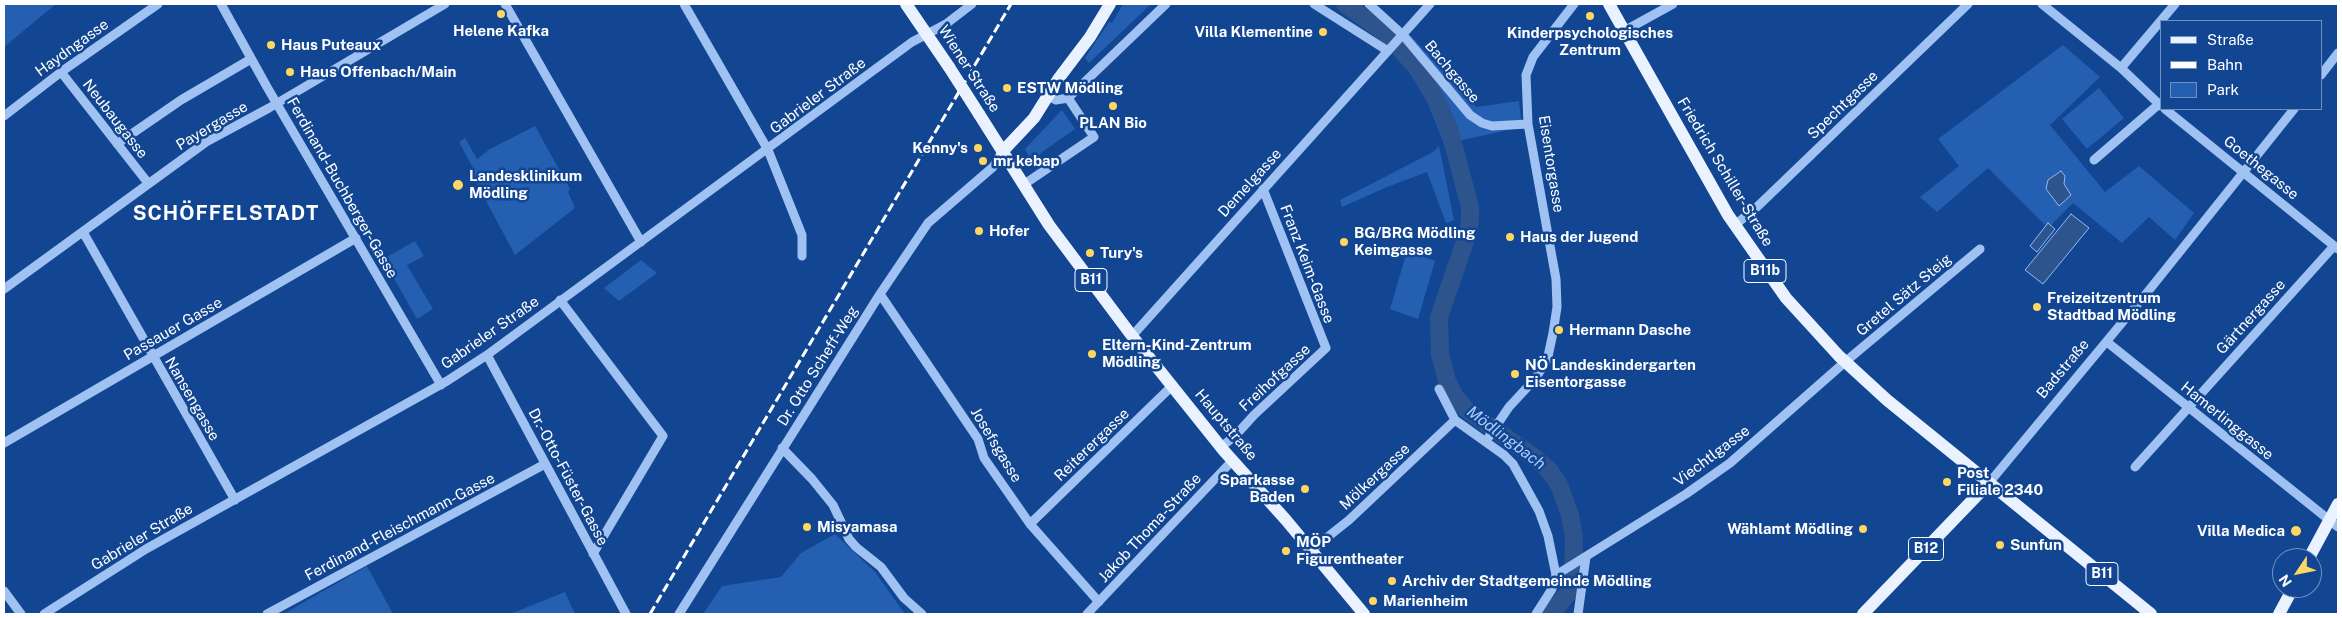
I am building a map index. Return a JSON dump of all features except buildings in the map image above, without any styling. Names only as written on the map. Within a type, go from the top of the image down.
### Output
[{"type":"main road","name":"Wiener Straße","points":[[906,4],[980,114],[1002,152]]},
{"type":"main road","points":[[1002,152],[1034,118],[1059,78],[1090,37],[1110,4]]},
{"type":"main road","name":"Friedrich Schiller-Straße","points":[[1609,4],[1735,225],[1786,298],[1845,362],[1910,420],[2151,614]]},
{"type":"main road","name":"Hauptstraße","points":[[1002,152],[1049,225],[1132,336],[1221,447],[1364,614]]},
{"type":"main road","name":"Badstraße","points":[[1863,614],[1989,483]]},
{"type":"main road","points":[[2316,548],[2334,524],[2338,504]]},
{"type":"main road","points":[[2279,614],[2288,598]]},
{"type":"street","name":"Haydngasse","points":[[4,116],[61,72],[158,4]]},
{"type":"street","name":"Ferdinand-Buchberger-Gasse","points":[[221,4],[251,59],[441,384]]},
{"type":"street","name":"Payergasse","points":[[4,289],[206,142],[277,103],[445,4]]},
{"type":"street","points":[[505,4],[641,242]]},
{"type":"street","points":[[684,4],[768,150],[802,236],[802,256]]},
{"type":"street","name":"Gabrieler Straße","points":[[44,614],[146,549],[441,384],[487,355],[768,150],[912,42],[958,16],[972,4]]},
{"type":"street","points":[[1049,96],[1056,100],[1068,98],[1166,4]]},
{"type":"street","points":[[1314,4],[1387,49]]},
{"type":"street","name":"Bachgasse","points":[[1369,4],[1470,115],[1482,123],[1492,126],[1528,124]]},
{"type":"street","points":[[1401,37],[1430,4]]},
{"type":"street","name":"Eisentorgasse","points":[[1488,438],[1547,361],[1557,307],[1556,279],[1528,124],[1526,75],[1533,57],[1574,4]]},
{"type":"street","points":[[1624,31],[1673,4]]},
{"type":"street","name":"Spechtgasse","points":[[1735,225],[1758,206],[1968,4]]},
{"type":"street","name":"Goethegasse","points":[[2042,4],[2121,68],[2160,105]]},
{"type":"street","points":[[2162,20],[2175,4]]},
{"type":"street","points":[[2121,68],[2160,22]]},
{"type":"street","name":"Demelgasse","points":[[1132,336],[1387,49],[1401,37]]},
{"type":"street","points":[[2322,74],[2338,53]]},
{"type":"street","points":[[117,144],[181,100],[251,59]]},
{"type":"street","name":"Neubaugasse","points":[[61,72],[148,183]]},
{"type":"street","points":[[1023,185],[1094,136],[1068,98]]},
{"type":"street","points":[[2094,160],[2160,107]]},
{"type":"street","name":"Goethegasse","points":[[2166,110],[2336,247]]},
{"type":"street","name":"Badstraße","points":[[1989,483],[2107,342],[2293,110]]},
{"type":"street","name":"Dr. Otto Scheff-Weg","points":[[679,614],[880,294],[928,223],[993,167],[1002,152]]},
{"type":"street","name":"Franz Keim-Gasse","points":[[1263,189],[1326,348]]},
{"type":"street","name":"Nansengasse","points":[[83,232],[234,500]]},
{"type":"street","name":"Passauer Gasse","points":[[4,443],[356,238]]},
{"type":"street","name":"Gärtnergasse","points":[[2135,467],[2336,247]]},
{"type":"street","name":"Gretel Sätz Steig","points":[[1845,362],[1980,249]]},
{"type":"street","name":"Josefsgasse","points":[[880,294],[978,439],[984,458],[1030,524],[1099,602]]},
{"type":"street","points":[[560,300],[663,436],[593,554]]},
{"type":"street","name":"Hamerlinggasse","points":[[2107,342],[2334,524]]},
{"type":"street","name":"Freihofgasse","points":[[1221,447],[1235,436],[1254,415],[1326,348]]},
{"type":"street","name":"Dr.-Otto-Füster-Gasse","points":[[487,355],[626,614]]},
{"type":"street","name":"Viechtlgasse","points":[[1556,575],[1686,494],[1730,463],[1845,362]]},
{"type":"street","name":"Reiterergasse","points":[[1030,524],[1126,433],[1173,385]]},
{"type":"street","points":[[1439,389],[1455,420],[1488,438],[1513,464],[1539,511],[1548,536],[1556,575],[1552,588],[1536,614]]},
{"type":"street","name":"Mölkergasse","points":[[1310,551],[1350,520],[1455,420]]},
{"type":"street","points":[[782,448],[812,479],[833,505],[856,547],[881,567],[904,598],[922,614]]},
{"type":"street","name":"Jakob Thoma-Straße","points":[[1087,614],[1232,460]]},
{"type":"street","name":"Ferdinand-Fleischmann-Gasse","points":[[267,614],[545,464]]},
{"type":"street","points":[[1578,614],[1583,559]]},
{"type":"street","points":[[4,591],[21,614]]},
{"type":"green space","points":[[4,4],[56,4],[4,47]]},
{"type":"green space","points":[[1123,4],[1151,4],[1089,63],[1085,58],[1109,22],[1112,23]]},
{"type":"green space","points":[[1411,36],[1476,107],[1519,101],[1522,127],[1444,144],[1427,101],[1398,54]]},
{"type":"green space","points":[[2063,45],[2100,77],[2050,125],[2105,192],[2139,166],[2194,213],[2175,240],[2149,217],[2122,243],[2073,203],[2048,228],[1988,168],[1937,212],[1920,197],[1959,166],[1938,139]]},
{"type":"green space","points":[[2099,88],[2124,118],[2087,149],[2062,119]]},
{"type":"green space","points":[[1062,110],[1075,129],[1042,152],[1038,158],[1036,171],[1025,149]]},
{"type":"green space","points":[[535,126],[570,189],[568,192],[575,208],[515,255],[470,171],[473,168],[459,142],[465,138],[477,159],[490,149]]},
{"type":"green space","points":[[1439,146],[1454,220],[1446,223],[1427,172],[1342,207],[1340,200],[1433,152]]},
{"type":"green space","points":[[415,241],[424,256],[407,265],[433,309],[417,319],[383,259]]},
{"type":"green space","points":[[1407,251],[1435,261],[1418,319],[1390,309]]},
{"type":"green space","points":[[641,260],[657,273],[619,301],[604,288]]},
{"type":"green space","points":[[835,534],[875,572],[905,614],[703,614],[722,586],[781,577],[801,553]]},
{"type":"green space","points":[[367,566],[393,614],[285,614],[285,613]]},
{"type":"green space","points":[[565,592],[575,614],[510,614]]},
{"type":"shaded area","points":[[2061,171],[2065,176],[2064,184],[2071,195],[2059,206],[2046,189],[2048,180]]},
{"type":"shaded area","points":[[2071,214],[2089,228],[2043,284],[2025,270]]},
{"type":"shaded area","points":[[2048,223],[2055,229],[2037,252],[2030,246]]},
{"type":"waterway","name":"Mödlingbach","points":[[1345,4],[1388,35],[1418,69],[1439,105],[1450,132],[1470,207],[1470,220],[1468,233],[1439,317],[1440,354],[1447,381],[1455,397],[1467,410],[1534,457],[1549,470],[1559,485],[1570,515],[1574,538],[1573,577],[1568,593],[1551,614]]},
{"type":"railway","points":[[650,614],[1011,4]]},
{"type":"place","name":"Helene Kafka","points":[[501,14]]},
{"type":"place","name":"Kinderpsychologisches Zentrum","points":[[1590,16]]},
{"type":"place","name":"Villa Klementine","points":[[1323,32]]},
{"type":"place","name":"Haus Puteaux","points":[[271,45]]},
{"type":"place","name":"Haus Offenbach/Main","points":[[290,72]]},
{"type":"place","name":"ESTW Mödling","points":[[1007,88]]},
{"type":"place","name":"PLAN Bio","points":[[1113,106]]},
{"type":"place","name":"Kenny's","points":[[978,148]]},
{"type":"place","name":"mr kebap","points":[[983,161]]},
{"type":"place","name":"Landesklinikum Mödling","points":[[458,185]]},
{"type":"place","name":"Hofer","points":[[979,231]]},
{"type":"place","name":"Haus der Jugend","points":[[1510,237]]},
{"type":"place","name":"BG/BRG Mödling Keimgasse","points":[[1344,242]]},
{"type":"place","name":"Tury's","points":[[1090,253]]},
{"type":"place","name":"Freizeitzentrum Stadtbad Mödling","points":[[2037,307]]},
{"type":"place","name":"Hermann Dasche","points":[[1559,330]]},
{"type":"place","name":"Eltern-Kind-Zentrum Mödling","points":[[1092,354]]},
{"type":"place","name":"NÖ Landeskindergarten Eisentorgasse","points":[[1515,374]]},
{"type":"place","name":"Post Filiale 2340","points":[[1947,482]]},
{"type":"place","name":"Sparkasse Baden","points":[[1305,489]]},
{"type":"place","name":"Misyamasa","points":[[807,527]]},
{"type":"place","name":"Wählamt Mödling","points":[[1863,529]]},
{"type":"place","name":"Villa Medica","points":[[2296,531]]},
{"type":"place","name":"Sunfun","points":[[2000,545]]},
{"type":"place","name":"MÖP Figurentheater","points":[[1286,551]]},
{"type":"place","name":"Archiv der Stadtgemeinde Mödling","points":[[1392,581]]},
{"type":"place","name":"Marienheim","points":[[1373,601]]},
{"type":"district","name":"SCHÖFFELSTADT","points":[[226,214]]}]
